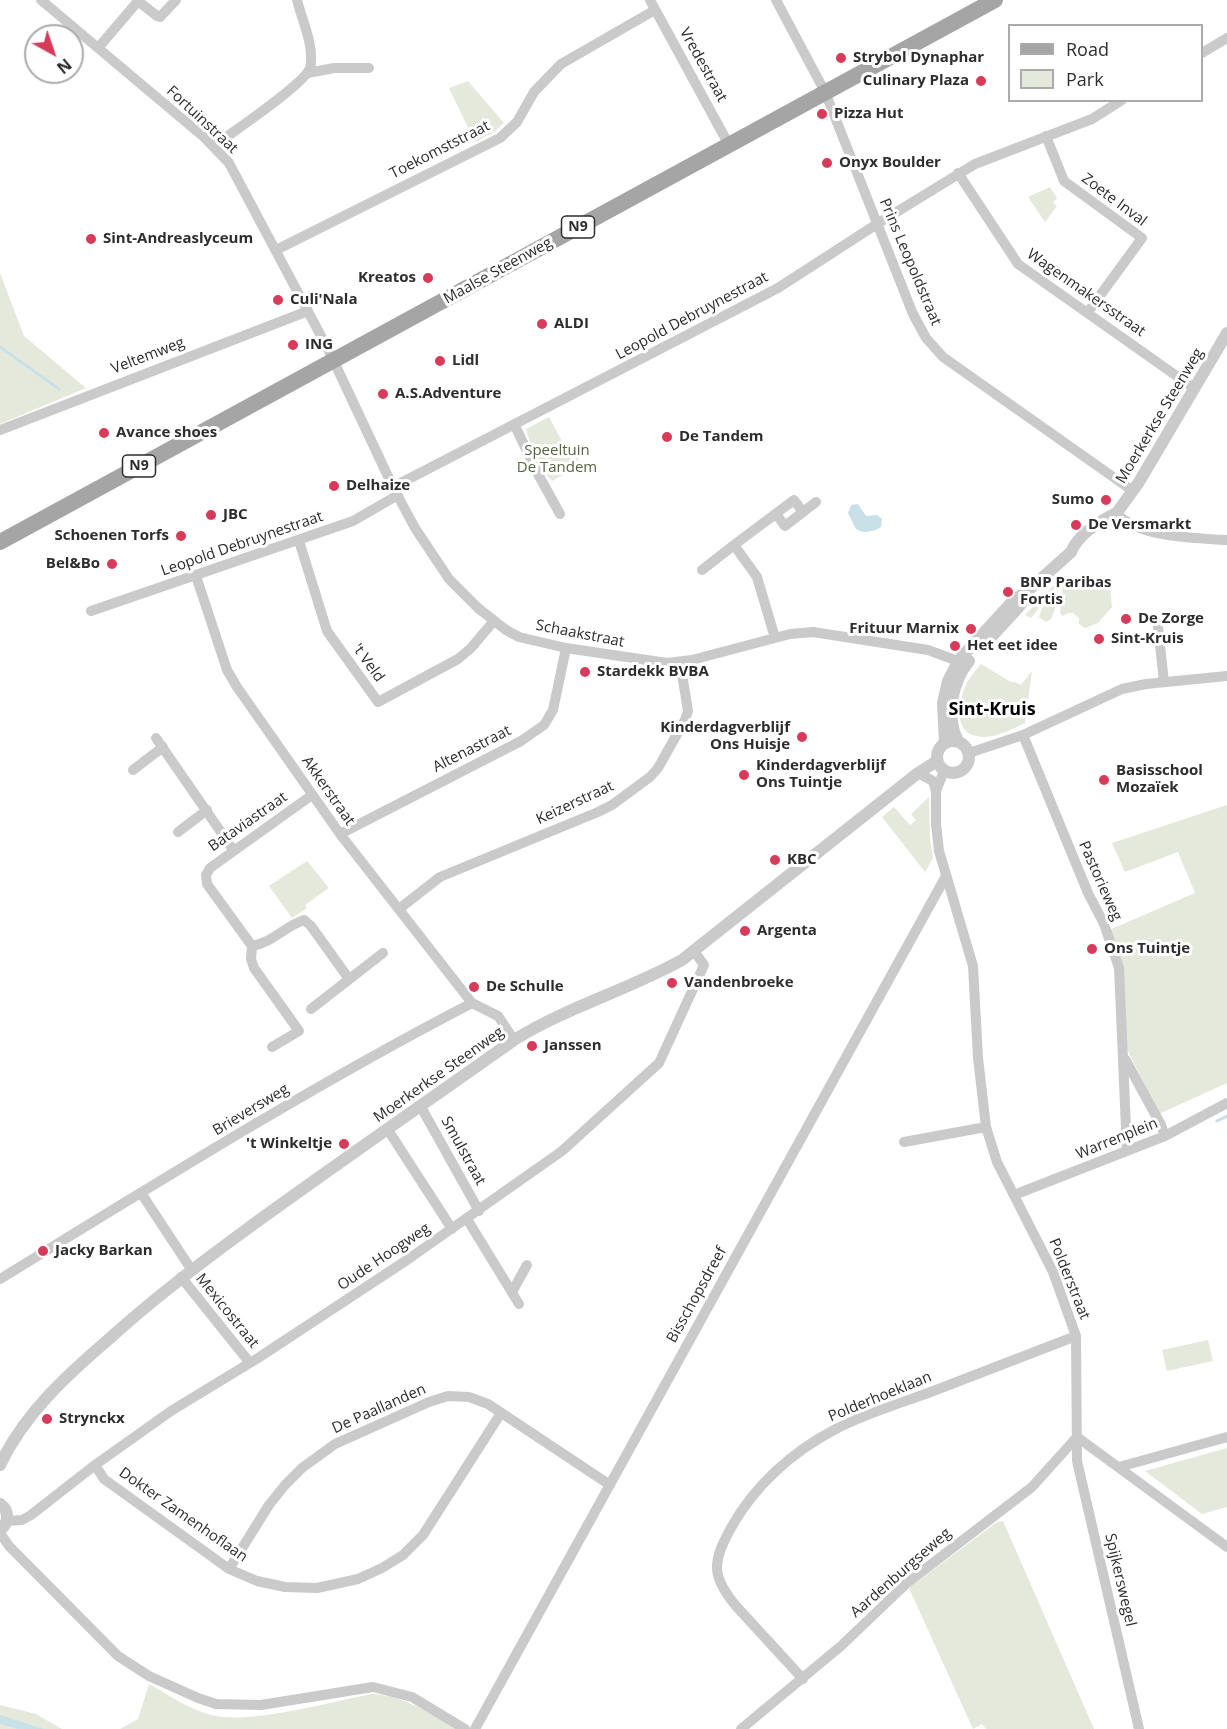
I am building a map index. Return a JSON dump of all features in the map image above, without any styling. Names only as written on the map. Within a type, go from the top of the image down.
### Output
[{"type":"main road","name":"Maalse Steenweg","points":[[0,542],[995,0]]},
{"type":"street","name":"Fortuinstraat","points":[[41,0],[222,154],[236,174],[333,360]]},
{"type":"street","points":[[98,48],[138,1],[156,16],[160,16],[176,0]]},
{"type":"street","points":[[214,146],[293,87],[308,73],[311,66],[310,49],[297,0]]},
{"type":"street","name":"Prins Leopoldstraat","points":[[776,0],[825,92],[920,327],[937,352],[1132,491]]},
{"type":"street","name":"Vredestraat","points":[[652,5],[729,145]]},
{"type":"street","name":"Toekomststraat","points":[[276,250],[500,138],[517,122],[534,92],[561,64],[652,5]]},
{"type":"street","points":[[1203,52],[1227,38]]},
{"type":"street","points":[[308,73],[334,68],[369,68]]},
{"type":"street","name":"Leopold Debruynestraat","points":[[91,611],[352,521],[395,491],[778,288],[958,173],[975,164],[1092,119],[1119,102]]},
{"type":"street","name":"Zoete Inval","points":[[1046,136],[1062,178],[1142,238],[1088,312]]},
{"type":"street","name":"Wagenmakersstraat","points":[[958,173],[1014,260],[1195,389]]},
{"type":"street","name":"Veltemweg","points":[[0,430],[308,311]]},
{"type":"street","name":"Moerkerkse Steenweg","points":[[951,742],[942,716],[948,681],[1011,603],[1071,552],[1079,551],[1107,526],[1132,491],[1227,333]]},
{"type":"street","name":"Schaakstraat","points":[[333,360],[395,491],[427,547],[449,579],[493,622],[519,637],[566,648],[655,662],[680,662],[801,632],[826,633],[903,644],[928,650],[963,663]]},
{"type":"street","points":[[515,426],[538,476],[560,514]]},
{"type":"street","points":[[702,570],[794,500],[803,512]]},
{"type":"street","points":[[776,514],[785,526],[816,502]]},
{"type":"street","points":[[1116,513],[1125,522],[1158,532],[1193,538],[1227,540]]},
{"type":"street","name":"'t Veld","points":[[299,541],[327,631],[378,702],[458,659],[471,648],[493,622]]},
{"type":"street","points":[[734,545],[757,577],[775,638]]},
{"type":"street","name":"Akkerstraat","points":[[196,576],[227,670],[340,834],[472,1003]]},
{"type":"street","points":[[1158,627],[1164,682]]},
{"type":"street","name":"Altenastraat","points":[[340,834],[521,741],[544,725],[553,710],[566,648]]},
{"type":"street","name":"Keizerstraat","points":[[399,909],[440,877],[598,812],[640,786],[658,768],[688,711],[680,662]]},
{"type":"street","points":[[969,753],[1023,735],[1107,695],[1132,687],[1227,676]]},
{"type":"street","name":"Pastorieweg","points":[[1023,735],[1088,893],[1104,924],[1119,968],[1127,1151]]},
{"type":"street","points":[[156,738],[234,851]]},
{"type":"street","points":[[951,742],[965,746],[969,753],[969,762],[960,772],[954,774],[940,766],[938,751],[951,742]]},
{"type":"street","points":[[133,770],[163,747]]},
{"type":"street","name":"Moerkerkse Steenweg","points":[[0,1465],[25,1425],[62,1381],[186,1273],[514,1040],[544,1024],[649,977],[694,951],[918,772],[940,766]]},
{"type":"street","name":"Polderstraat","points":[[940,766],[936,791],[939,850],[973,966],[978,1058],[986,1127],[997,1162],[1053,1272],[1076,1336],[1077,1437]]},
{"type":"street","points":[[918,772],[933,781],[936,791]]},
{"type":"street","name":"Bataviastraat","points":[[273,1047],[299,1031],[254,968],[252,946],[207,884],[206,875],[210,868],[312,795]]},
{"type":"street","points":[[178,832],[207,810]]},
{"type":"street","name":"Bisschopsdreef","points":[[475,1729],[946,876]]},
{"type":"street","points":[[252,946],[264,944],[296,922],[304,920],[311,926],[349,979]]},
{"type":"street","name":"Oude Hoogweg","points":[[2,1528],[31,1515],[95,1465],[171,1411],[250,1363],[452,1229],[562,1151],[658,1063],[704,965],[694,951]]},
{"type":"street","points":[[311,1009],[383,953]]},
{"type":"street","points":[[472,1003],[498,1016],[514,1040]]},
{"type":"street","name":"Brieversweg","points":[[0,1280],[141,1192],[395,1043],[472,1003]]},
{"type":"street","points":[[1123,1050],[1165,1136]]},
{"type":"street","name":"Warrenplein","points":[[1014,1195],[1165,1136],[1227,1103]]},
{"type":"street","name":"Smulstraat","points":[[420,1107],[479,1211]]},
{"type":"street","points":[[904,1142],[986,1127]]},
{"type":"street","points":[[388,1130],[452,1229]]},
{"type":"street","name":"Mexicostraat","points":[[141,1192],[186,1273],[250,1363]]},
{"type":"street","points":[[467,1219],[519,1304]]},
{"type":"street","points":[[512,1292],[527,1265]]},
{"type":"street","name":"Polderhoeklaan","points":[[803,1679],[732,1600],[718,1576],[716,1561],[742,1508],[765,1481],[786,1462],[834,1430],[1076,1336]]},
{"type":"street","name":"De Paallanden","points":[[229,1569],[269,1504],[302,1468],[335,1444],[429,1402],[448,1396],[469,1398],[488,1404],[610,1485]]},
{"type":"street","name":"Dokter Zamenhoflaan","points":[[95,1465],[104,1479],[229,1569],[257,1581],[285,1587],[316,1588],[358,1579],[404,1554],[423,1535],[501,1413]]},
{"type":"street","points":[[1077,1437],[1227,1547]]},
{"type":"street","name":"Aardenburgseweg","points":[[741,1729],[841,1646],[907,1583],[1032,1487],[1077,1437]]},
{"type":"street","name":"Spijkerswegel","points":[[1077,1437],[1077,1461],[1139,1729]]},
{"type":"street","points":[[1119,1467],[1227,1437]]},
{"type":"street","points":[[0,1504],[7,1513],[2,1528],[9,1546],[118,1656],[149,1676],[216,1704],[261,1706],[373,1687],[412,1697],[465,1729]]},
{"type":"green space","points":[[468,81],[504,123],[494,132],[475,142],[449,88]]},
{"type":"green space","points":[[1050,187],[1057,198],[1053,203],[1057,206],[1045,222],[1028,197]]},
{"type":"green space","points":[[0,273],[24,336],[86,388],[0,424]]},
{"type":"green space","name":"Speeltuin De Tandem","points":[[549,417],[564,445],[570,443],[581,465],[552,481],[536,457],[526,429]]},
{"type":"green space","points":[[1105,581],[1110,586],[1112,607],[1098,623],[1085,628],[1079,624],[1079,618],[1073,613],[1063,616],[1060,613],[1063,584],[1084,586]]},
{"type":"green space","points":[[1056,583],[1058,584],[1031,618],[1025,615]]},
{"type":"green space","points":[[1055,596],[1057,598],[1055,609],[1051,619],[1046,622],[1039,617],[1043,607]]},
{"type":"green space","points":[[981,664],[1011,682],[1021,685],[1032,671],[1025,723],[989,737],[976,736],[964,729],[960,716],[963,694],[968,681]]},
{"type":"green space","points":[[929,797],[930,840],[933,858],[925,872],[882,817],[894,807],[910,825],[916,820],[911,814]]},
{"type":"green space","points":[[1227,805],[1227,1083],[1159,1114],[1127,1049],[1109,930],[1195,893],[1178,852],[1125,872],[1112,843]]},
{"type":"green space","points":[[307,861],[329,888],[305,905],[307,908],[292,918],[269,886]]},
{"type":"green space","points":[[1208,1340],[1213,1361],[1167,1371],[1162,1350]]},
{"type":"green space","points":[[1227,1448],[1227,1507],[1202,1514],[1145,1471]]},
{"type":"green space","points":[[1003,1521],[1094,1729],[986,1729],[982,1724],[973,1729],[909,1588],[997,1522]]},
{"type":"green space","points":[[149,1684],[199,1711],[216,1716],[233,1717],[252,1717],[372,1694],[384,1695],[417,1706],[458,1729],[120,1729],[138,1719]]},
{"type":"green space","points":[[0,1705],[36,1714],[62,1729],[0,1729]]},
{"type":"water","points":[[858,504],[866,516],[877,515],[882,519],[881,527],[868,532],[856,529],[848,513],[851,505]]},
{"type":"water","points":[[0,1715],[44,1729],[18,1729],[0,1724]]},
{"type":"waterway","points":[[0,347],[59,389]]},
{"type":"waterway","points":[[1217,1121],[1227,1116]]},
{"type":"place","name":"Strybol Dynaphar","points":[[841,58]]},
{"type":"place","name":"Culinary Plaza","points":[[981,81]]},
{"type":"place","name":"Pizza Hut","points":[[822,114]]},
{"type":"place","name":"Onyx Boulder","points":[[827,163]]},
{"type":"place","name":"Sint-Andreaslyceum","points":[[91,239]]},
{"type":"place","name":"Kreatos","points":[[428,278]]},
{"type":"place","name":"Culi'Nala","points":[[278,300]]},
{"type":"place","name":"ALDI","points":[[542,324]]},
{"type":"place","name":"ING","points":[[293,345]]},
{"type":"place","name":"Lidl","points":[[440,361]]},
{"type":"place","name":"A.S.Adventure","points":[[383,394]]},
{"type":"place","name":"Avance shoes","points":[[104,433]]},
{"type":"place","name":"De Tandem","points":[[667,437]]},
{"type":"place","name":"Delhaize","points":[[334,486]]},
{"type":"place","name":"Sumo","points":[[1106,500]]},
{"type":"place","name":"JBC","points":[[211,515]]},
{"type":"place","name":"De Versmarkt","points":[[1076,525]]},
{"type":"place","name":"Schoenen Torfs","points":[[181,536]]},
{"type":"place","name":"Bel&Bo","points":[[112,564]]},
{"type":"place","name":"BNP Paribas Fortis","points":[[1008,592]]},
{"type":"place","name":"De Zorge","points":[[1126,619]]},
{"type":"place","name":"Frituur Marnix","points":[[971,629]]},
{"type":"place","name":"Sint-Kruis","points":[[1099,639]]},
{"type":"place","name":"Het eet idee","points":[[955,646]]},
{"type":"place","name":"Stardekk BVBA","points":[[585,672]]},
{"type":"place","name":"Kinderdagverblijf Ons Huisje","points":[[802,737]]},
{"type":"place","name":"Kinderdagverblijf Ons Tuintje","points":[[744,775]]},
{"type":"place","name":"Basisschool Mozaïek","points":[[1104,780]]},
{"type":"place","name":"KBC","points":[[775,860]]},
{"type":"place","name":"Argenta","points":[[745,931]]},
{"type":"place","name":"Ons Tuintje","points":[[1092,949]]},
{"type":"place","name":"Vandenbroeke","points":[[672,983]]},
{"type":"place","name":"De Schulle","points":[[474,987]]},
{"type":"place","name":"Janssen","points":[[532,1046]]},
{"type":"place","name":"'t Winkeltje","points":[[344,1144]]},
{"type":"place","name":"Jacky Barkan","points":[[43,1251]]},
{"type":"place","name":"Strynckx","points":[[47,1419]]},
{"type":"district","name":"Sint-Kruis","points":[[992,710]]}]
